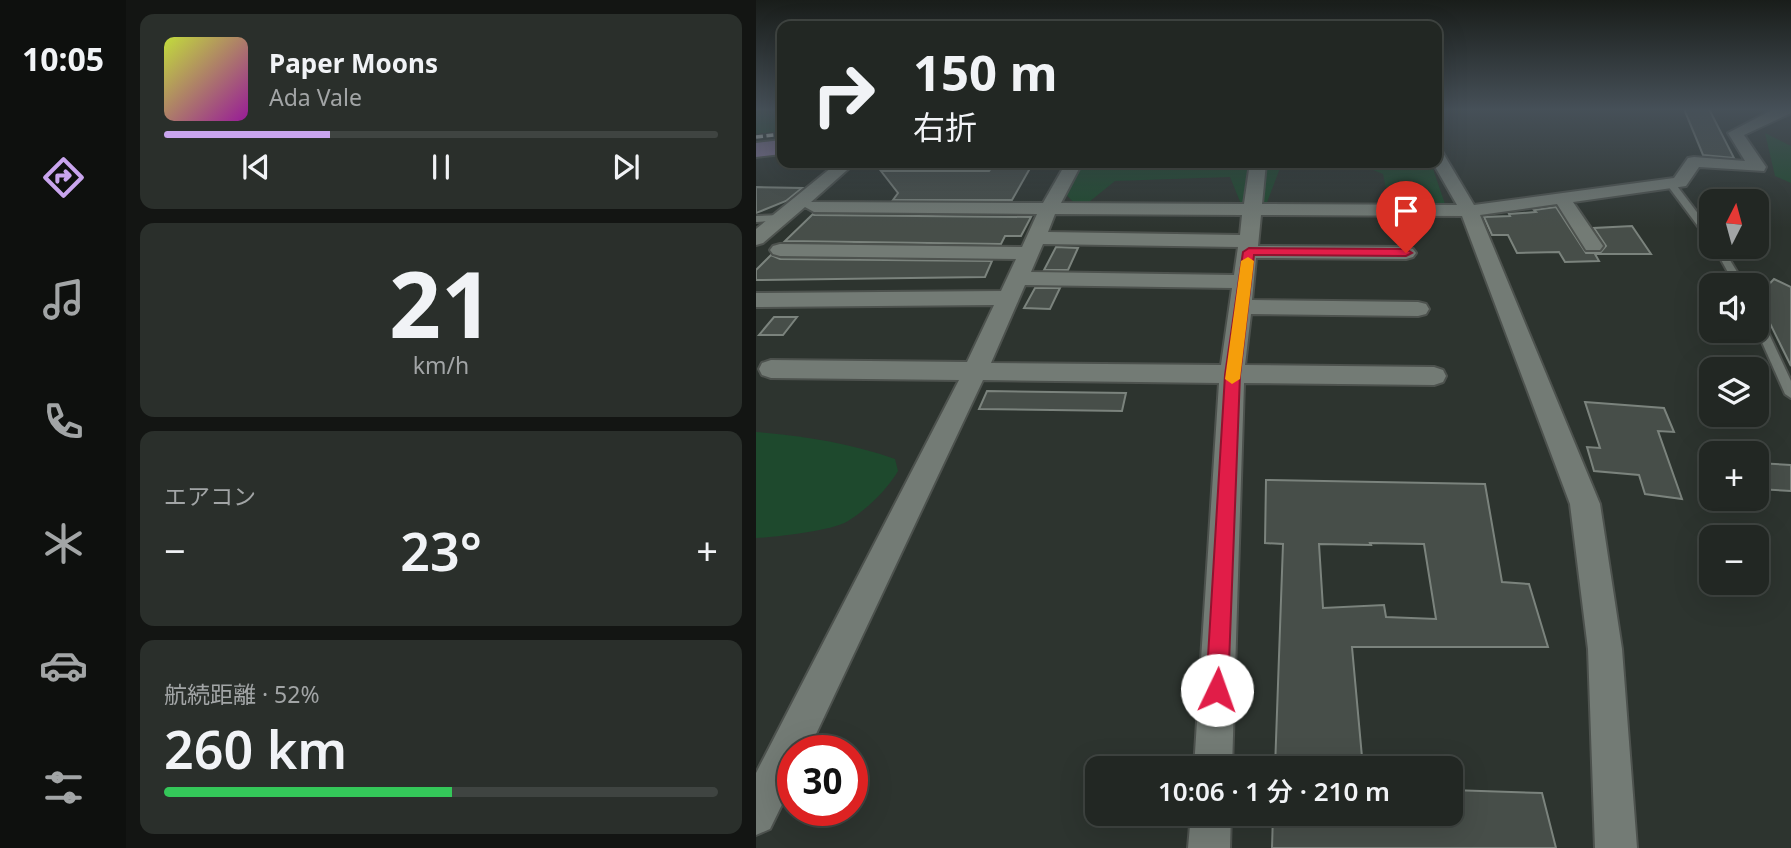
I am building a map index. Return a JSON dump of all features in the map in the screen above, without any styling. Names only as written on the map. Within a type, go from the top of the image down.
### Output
[{"type":"street","points":[[814,207],[1254,212],[1469,211],[1671,184],[1680,182],[1694,162],[1758,167],[1744,149]]},
{"type":"street","points":[[1442,165],[1469,211],[1585,504],[1605,649],[1616,848]]},
{"type":"street","points":[[756,239],[841,168]]},
{"type":"street","points":[[756,815],[976,370],[1048,210],[1071,168]]},
{"type":"street","points":[[1214,756],[1233,375],[1258,168]]},
{"type":"street","points":[[1561,197],[1593,246]]},
{"type":"street","points":[[780,250],[1032,245],[1250,246],[1406,253]]},
{"type":"street","points":[[1017,278],[1418,309]]},
{"type":"street","points":[[756,300],[1008,298]]},
{"type":"street","points":[[771,369],[1434,376]]},
{"type":"street","points":[[1209,848],[1210,826]]},
{"type":"lane","points":[[1671,184],[1699,222]]},
{"type":"lane","points":[[756,219],[781,218]]},
{"type":"lane","points":[[1768,343],[1791,394]]},
{"type":"green space","points":[[1769,149],[1791,149],[1791,183],[1775,176]]},
{"type":"green space","points":[[1074,168],[1280,168],[1266,205],[1241,204],[1230,177],[1115,181],[1089,202],[1075,204],[1060,188]]},
{"type":"green space","points":[[1368,168],[1433,168],[1446,207],[1421,211],[1389,204],[1383,174]]},
{"type":"green space","points":[[756,432],[844,444],[895,459],[898,471],[876,499],[840,525],[817,531],[756,538]]},
{"type":"building","points":[[1700,149],[1729,149],[1734,158],[1703,155]]},
{"type":"building","points":[[991,168],[1030,168],[1012,200],[893,200],[898,193],[881,171],[989,171]]},
{"type":"building","points":[[756,187],[802,188],[786,201],[756,213]]},
{"type":"building","points":[[1556,207],[1586,253],[1600,253],[1606,246],[1594,228],[1632,226],[1651,254],[1595,254],[1599,261],[1565,262],[1559,252],[1517,253],[1508,235],[1492,235],[1484,217],[1510,216],[1509,214]]},
{"type":"building","points":[[813,214],[1031,217],[1021,236],[1005,236],[1001,244],[785,241]]},
{"type":"building","points":[[1056,247],[1078,248],[1068,270],[1044,270]]},
{"type":"building","points":[[771,255],[780,259],[992,261],[985,277],[756,280],[756,270]]},
{"type":"building","points":[[1774,279],[1791,287],[1791,366],[1769,321],[1769,284]]},
{"type":"building","points":[[1035,288],[1060,288],[1050,309],[1024,308]]},
{"type":"building","points":[[774,317],[797,317],[783,335],[759,335]]},
{"type":"building","points":[[987,391],[1126,393],[1122,411],[979,409]]},
{"type":"building","points":[[1585,402],[1664,408],[1674,432],[1658,431],[1682,499],[1645,494],[1639,475],[1594,471],[1587,447],[1600,448]]},
{"type":"building","points":[[1769,464],[1791,465],[1791,491],[1769,490]]},
{"type":"building","points":[[1266,480],[1485,484],[1502,582],[1529,584],[1548,647],[1352,647],[1362,756],[1275,756],[1283,544],[1265,543]],"holes":[[[1319,544],[1424,544],[1436,619],[1386,617],[1384,605],[1323,608]]]},
{"type":"building","points":[[1463,790],[1542,793],[1556,848],[1272,848],[1273,826],[1463,826]]},
{"type":"slow traffic","points":[[1232,379],[1248,261]]},
{"type":"route","points":[[1217,690],[1233,375],[1249,252],[1406,253]]}]
